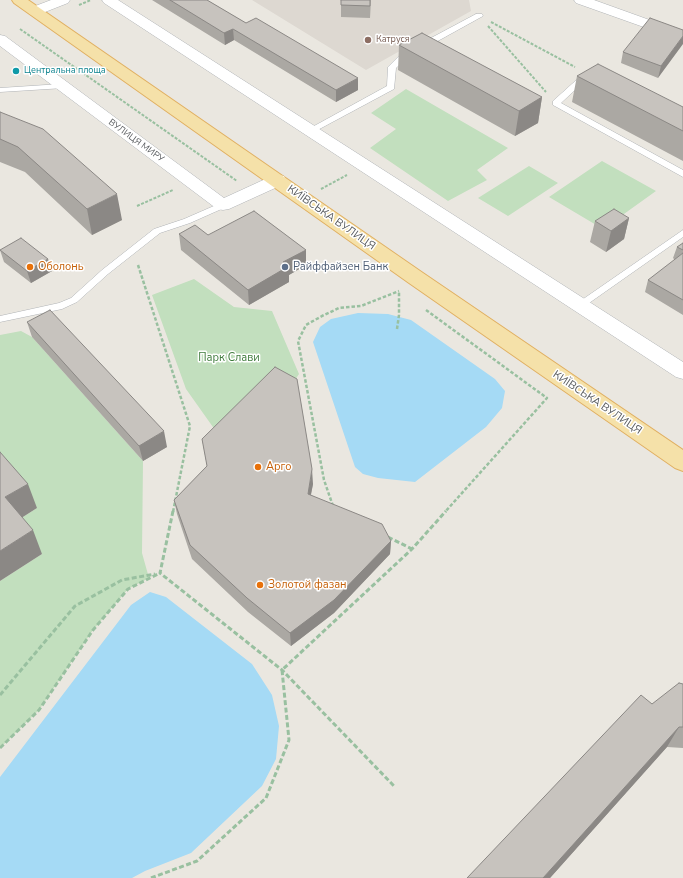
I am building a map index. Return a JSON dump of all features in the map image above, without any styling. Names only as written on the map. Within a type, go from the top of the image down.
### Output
[{"type":"main road","name":"КИЇВСЬКА ВУЛИЦЯ","points":[[19,0],[683,462]]},
{"type":"street","points":[[35,11],[63,0]]},
{"type":"street","points":[[109,0],[683,372]]},
{"type":"street","points":[[581,0],[683,37]]},
{"type":"street","name":"ВУЛИЦЯ МИРУ","points":[[0,39],[61,86],[223,205]]},
{"type":"street","points":[[223,205],[254,193],[278,180]]},
{"type":"lane","points":[[309,131],[391,87],[392,67],[404,56],[479,16]]},
{"type":"lane","points":[[588,74],[556,103],[683,174]]},
{"type":"lane","points":[[0,90],[61,86]]},
{"type":"lane","points":[[0,319],[62,306],[74,300],[157,231],[187,222],[223,205]]},
{"type":"lane","points":[[579,306],[683,233]]},
{"type":"path","points":[[479,16],[588,74]]},
{"type":"path","points":[[479,16],[556,103]]},
{"type":"path","points":[[20,29],[254,193]]},
{"type":"path","points":[[317,192],[363,166]]},
{"type":"path","points":[[137,206],[165,194]]},
{"type":"path","points":[[133,250],[190,426],[160,573]]},
{"type":"path","points":[[399,291],[406,296]]},
{"type":"path","points":[[397,329],[400,315],[399,291]]},
{"type":"path","points":[[334,510],[324,480],[298,341],[306,325],[322,316],[339,308],[361,306],[399,291]]},
{"type":"path","points":[[282,670],[412,550],[547,398],[425,310]]},
{"type":"path","points":[[384,535],[412,550]]},
{"type":"path","points":[[0,748],[39,710],[93,630],[128,589],[160,573]]},
{"type":"path","points":[[0,695],[75,606],[122,580],[160,573],[282,670],[394,786]]},
{"type":"path","points":[[151,878],[197,860],[266,798],[289,740],[282,670]]},
{"type":"shaded area","name":"Катруся","points":[[252,0],[469,0],[471,11],[366,70]]},
{"type":"green space","points":[[406,89],[508,148],[477,170],[487,180],[448,201],[370,148],[396,129],[371,113]]},
{"type":"green space","points":[[602,161],[656,191],[603,229],[549,197]]},
{"type":"green space","points":[[529,166],[558,183],[508,216],[478,198]]},
{"type":"green space","name":"Парк Слави","points":[[194,279],[234,307],[272,311],[299,374],[289,389],[220,437],[186,389],[152,295]]},
{"type":"green space","points":[[21,331],[32,337],[143,461],[142,553],[149,578],[128,589],[93,630],[39,710],[0,748],[0,581],[42,554],[15,522],[37,508],[0,466],[0,335]]},
{"type":"water","points":[[358,313],[388,314],[411,320],[495,379],[505,391],[502,408],[486,427],[415,482],[378,478],[363,474],[355,467],[313,342],[320,327],[331,319]]},
{"type":"water","points":[[150,592],[166,597],[252,664],[272,695],[279,726],[276,759],[262,786],[191,853],[145,871],[132,878],[0,878],[0,777],[131,605]]},
{"type":"building","points":[[170,0],[207,0],[246,23],[256,18],[358,78],[336,90],[233,29],[224,33]]},
{"type":"building","points":[[341,0],[370,0],[370,6],[341,5]]},
{"type":"building","points":[[650,18],[683,30],[683,36],[661,66],[623,52]]},
{"type":"building","points":[[422,33],[542,97],[519,111],[399,45]]},
{"type":"building","points":[[598,64],[683,107],[683,131],[577,76]]},
{"type":"building","points":[[0,112],[43,129],[117,194],[87,209],[18,147],[0,139]]},
{"type":"building","points":[[614,209],[629,218],[611,231],[595,221]]},
{"type":"building","points":[[254,211],[306,250],[283,262],[289,266],[248,290],[179,234],[195,225],[208,235]]},
{"type":"building","points":[[21,238],[48,259],[27,271],[0,250]]},
{"type":"building","points":[[683,243],[683,250],[677,247]]},
{"type":"building","points":[[683,253],[683,300],[648,280]]},
{"type":"building","points":[[50,310],[164,431],[139,446],[27,322]]},
{"type":"building","points":[[275,367],[297,379],[312,469],[308,494],[382,524],[391,541],[334,600],[290,633],[247,598],[190,545],[174,500],[207,466],[202,439]]},
{"type":"building","points":[[0,452],[28,484],[5,497],[33,530],[0,551]]},
{"type":"building","points":[[679,683],[683,684],[683,727],[679,727],[543,878],[467,878],[641,695],[652,704]]},
{"type":"place","name":"Катруся","points":[[368,40]]},
{"type":"place","name":"Центральна площа","points":[[16,71]]},
{"type":"place","name":"Оболонь","points":[[30,267]]},
{"type":"place","name":"Райффайзен Банк","points":[[285,267]]},
{"type":"place","name":"Арго","points":[[258,467]]},
{"type":"place","name":"Золотой фазан","points":[[260,585]]}]
